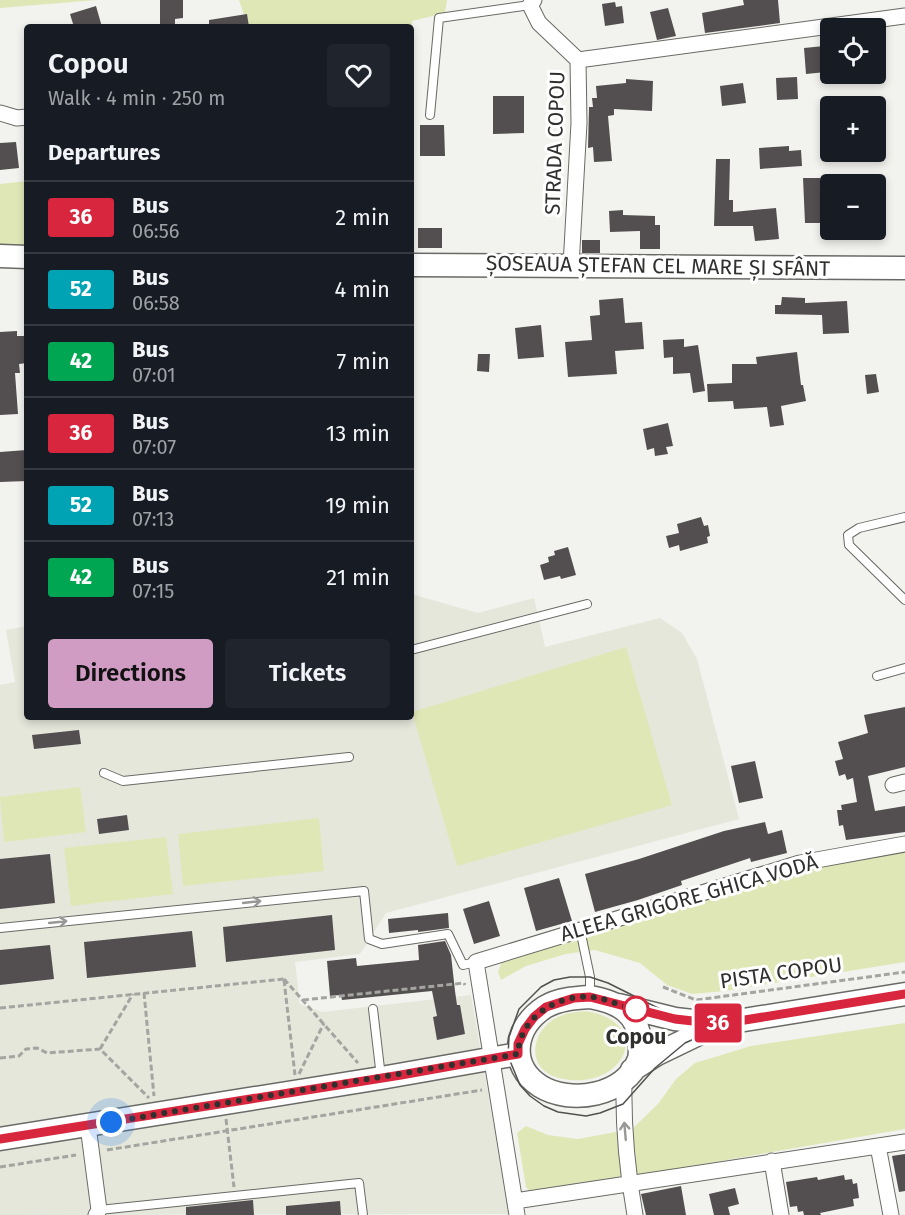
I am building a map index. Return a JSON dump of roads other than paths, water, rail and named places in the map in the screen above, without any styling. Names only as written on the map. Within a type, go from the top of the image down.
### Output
[{"type":"main road","points":[[0,256],[24,257]]},
{"type":"main road","name":"ȘOSEAUA ȘTEFAN CEL MARE ȘI SFÂNT","points":[[414,265],[905,268]]},
{"type":"main road","points":[[617,1005],[675,1019],[720,1024],[905,994]]},
{"type":"main road","points":[[628,1075],[640,1058],[640,1033],[629,1013],[606,1000],[590,997],[562,1000],[546,1007],[534,1017],[518,1044],[518,1054],[527,1077],[543,1088],[559,1095],[593,1095],[610,1089],[657,1054],[720,1024]]},
{"type":"main road","points":[[0,1140],[224,1104],[373,1074],[518,1054]]},
{"type":"street","name":"STRADA COPOU","points":[[532,2],[539,23],[578,60],[579,123],[571,266]]},
{"type":"street","points":[[578,60],[905,16]]},
{"type":"street","points":[[0,113],[17,118],[24,117]]},
{"type":"street","name":"ALEEA GRIGORE GHICA VODĂ","points":[[476,962],[800,863],[905,844]]},
{"type":"street","points":[[476,962],[516,1208],[629,1183],[905,1142]]},
{"type":"street","points":[[628,1075],[623,1111],[629,1183],[635,1215]]},
{"type":"street","points":[[88,1126],[98,1213]]},
{"type":"street","points":[[878,1146],[891,1215]]},
{"type":"street","points":[[772,1161],[781,1215]]},
{"type":"lane","points":[[430,115],[439,18],[532,2]]},
{"type":"lane","points":[[905,517],[859,528],[848,535],[849,545],[905,600]]},
{"type":"lane","points":[[414,649],[587,604]]},
{"type":"lane","points":[[877,676],[905,668]]},
{"type":"lane","points":[[104,774],[123,781],[349,757]]},
{"type":"lane","points":[[0,928],[364,891],[369,939],[382,944],[448,934],[463,965],[476,962]]},
{"type":"lane","points":[[580,929],[590,977],[590,997]]},
{"type":"lane","points":[[373,1009],[373,1074]]},
{"type":"lane","points":[[98,1213],[359,1183],[363,1215]]},
{"type":"tram line","points":[[905,990],[719,1020],[676,1017],[608,983],[590,977],[570,977],[554,980],[541,987],[519,1009],[509,1037],[508,1056],[520,1085],[530,1096],[558,1112],[586,1116],[623,1104],[655,1068],[685,1043],[721,1027],[905,997]]},
{"type":"place","name":"Copou","points":[[636,1009]]}]
